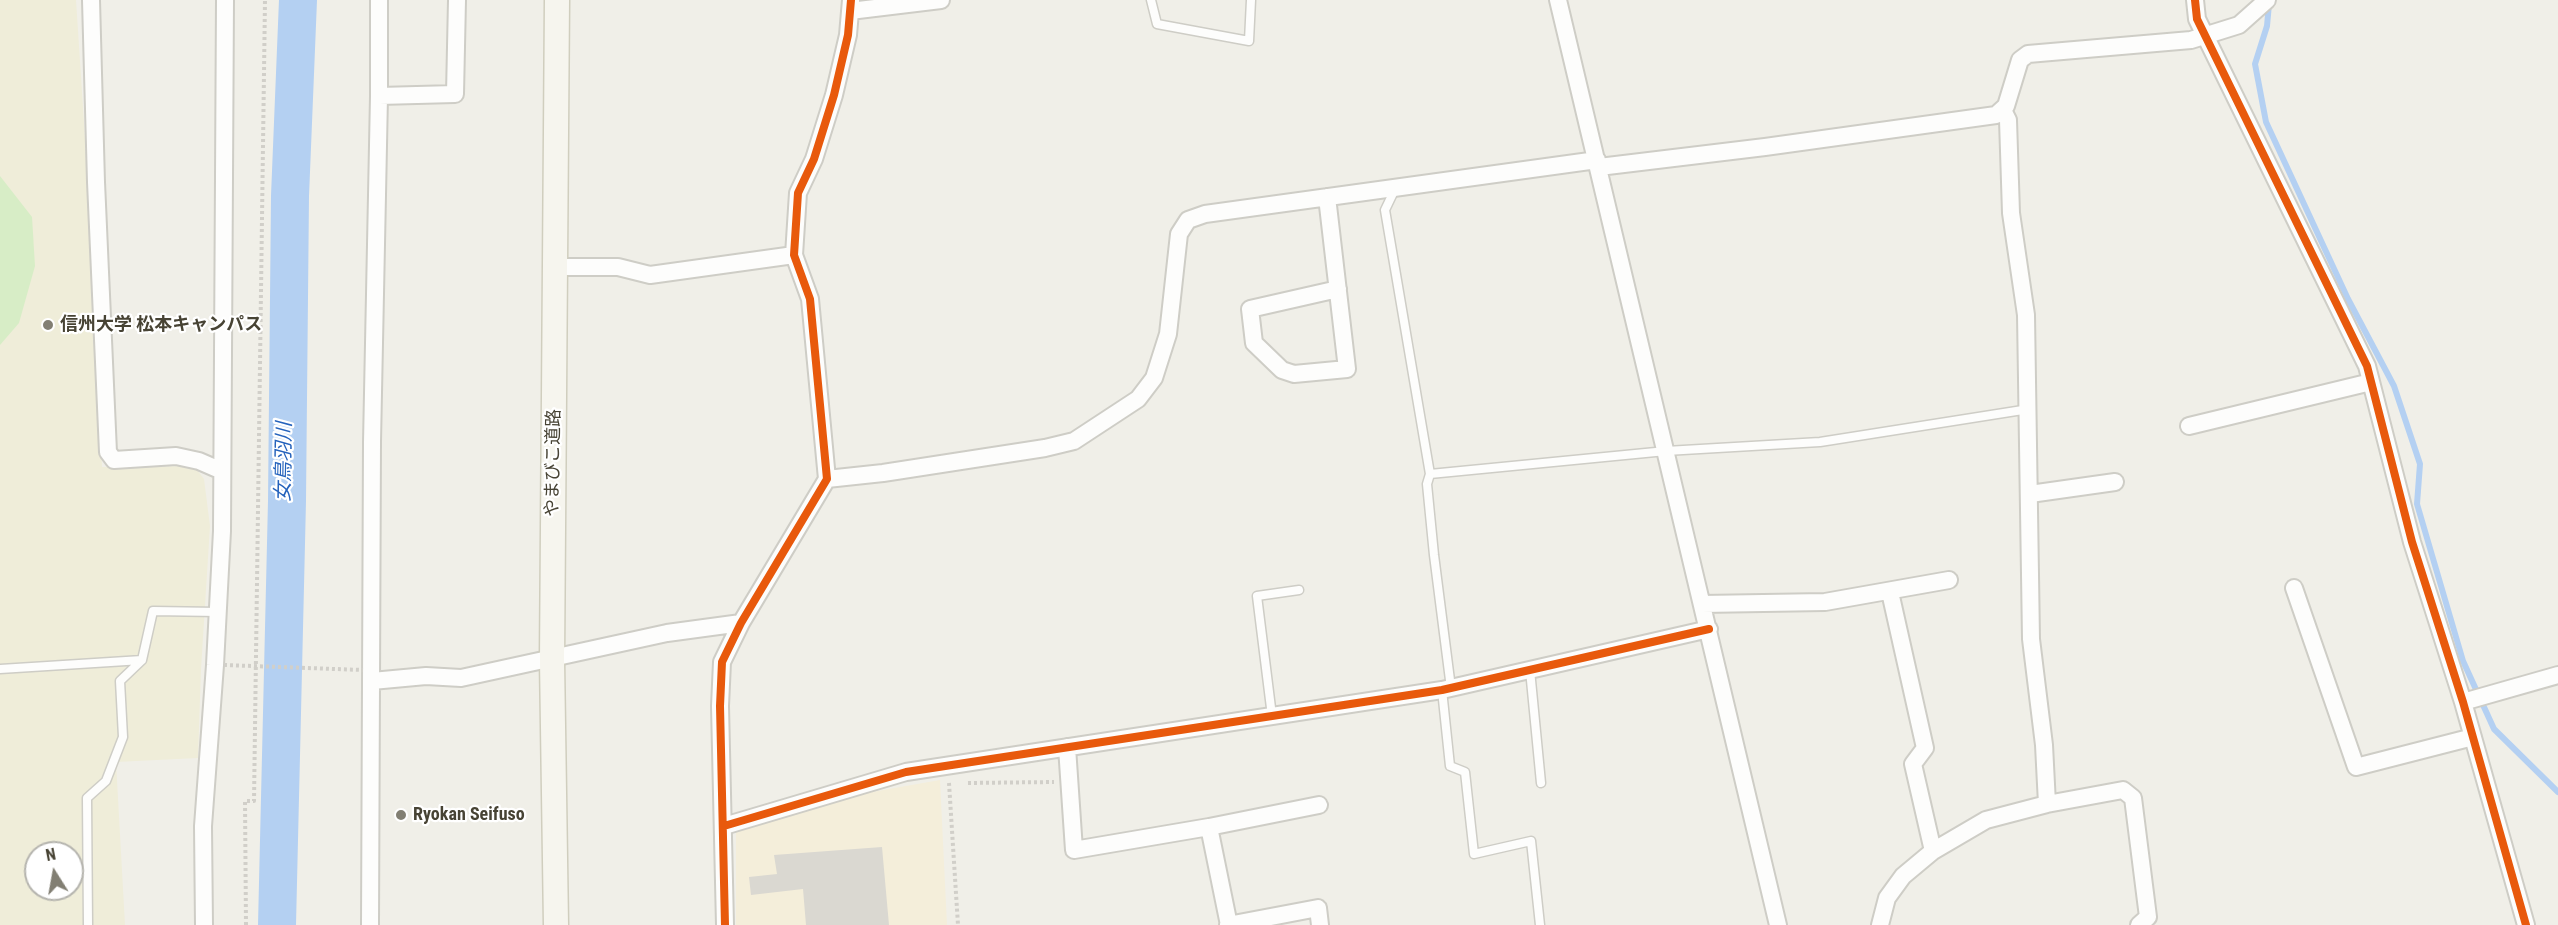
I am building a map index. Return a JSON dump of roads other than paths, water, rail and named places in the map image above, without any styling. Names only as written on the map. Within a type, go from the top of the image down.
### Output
[{"type":"street","points":[[91,0],[96,182],[108,452],[114,460],[176,456],[199,461],[222,471]]},
{"type":"street","points":[[204,925],[203,826],[218,612],[222,471],[225,0]]},
{"type":"street","points":[[370,925],[368,675],[379,0]]},
{"type":"street","points":[[379,96],[455,94],[457,0]]},
{"type":"street","name":"やまびこ道路","points":[[556,925],[552,660],[557,0]]},
{"type":"street","points":[[725,925],[720,706],[722,662],[741,623],[827,479],[810,299],[794,255],[798,193],[814,159],[834,95],[848,35],[850,5],[941,0]]},
{"type":"street","points":[[1558,0],[1778,925]]},
{"type":"street","points":[[2195,0],[2198,19],[2367,366],[2412,542],[2463,702],[2526,925]]},
{"type":"street","points":[[827,479],[1045,448],[1074,441],[1138,399],[1154,378],[1168,334],[1179,234],[1188,220],[1205,214],[1397,186],[1765,147],[1996,115],[2006,106],[2020,60],[2028,54],[2191,40],[2239,26],[2267,0]]},
{"type":"street","points":[[2003,110],[2008,120],[2011,213],[2026,315],[2031,639],[2044,745],[2047,804]]},
{"type":"street","points":[[1327,197],[1338,289],[1347,369],[1294,374],[1282,370],[1254,343],[1250,309],[1338,289]]},
{"type":"street","points":[[556,267],[618,267],[650,275],[794,255]]},
{"type":"street","points":[[2188,426],[2371,382]]},
{"type":"street","points":[[2030,494],[2115,482]]},
{"type":"street","points":[[1702,604],[1825,602],[1949,580]]},
{"type":"street","points":[[2294,588],[2356,767],[2473,737]]},
{"type":"street","points":[[1890,592],[1925,748],[1913,764],[1933,851]]},
{"type":"street","points":[[368,675],[461,678],[552,660],[667,633],[741,623]]},
{"type":"street","points":[[724,826],[906,772],[1446,689],[1709,629]]},
{"type":"street","points":[[2463,702],[2558,675]]},
{"type":"street","points":[[1067,747],[1074,850],[1319,805]]},
{"type":"street","points":[[1880,925],[1887,898],[1903,876],[1933,851],[1986,820],[2047,804],[2123,790],[2133,798],[2148,918],[2139,925]]},
{"type":"street","points":[[1209,827],[1228,925],[1318,908],[1320,925]]},
{"type":"lane","points":[[1151,0],[1157,24],[1249,41],[1251,0]]},
{"type":"lane","points":[[1397,186],[1385,210],[1430,474],[1427,484],[1446,689],[1450,766],[1465,772],[1474,854],[1531,841],[1540,925]]},
{"type":"lane","points":[[1430,474],[1666,451],[1820,442],[2029,409]]},
{"type":"lane","points":[[1272,716],[1257,596],[1299,590]]},
{"type":"lane","points":[[88,925],[87,798],[106,782],[123,737],[120,681],[142,660],[153,611],[218,612]]},
{"type":"lane","points":[[0,669],[142,660]]},
{"type":"lane","points":[[1530,670],[1541,783]]},
{"type":"waterway","name":"女鳥羽川","points":[[277,925],[287,501],[290,196],[298,0]]},
{"type":"waterway","points":[[2269,4],[2267,26],[2255,64],[2266,122],[2348,299],[2394,386],[2420,464],[2417,504],[2463,661],[2494,729],[2558,792]]},
{"type":"place","name":"信州大学 松本キャンパス","points":[[48,325]]},
{"type":"place","name":"Ryokan Seifuso","points":[[401,815]]}]
